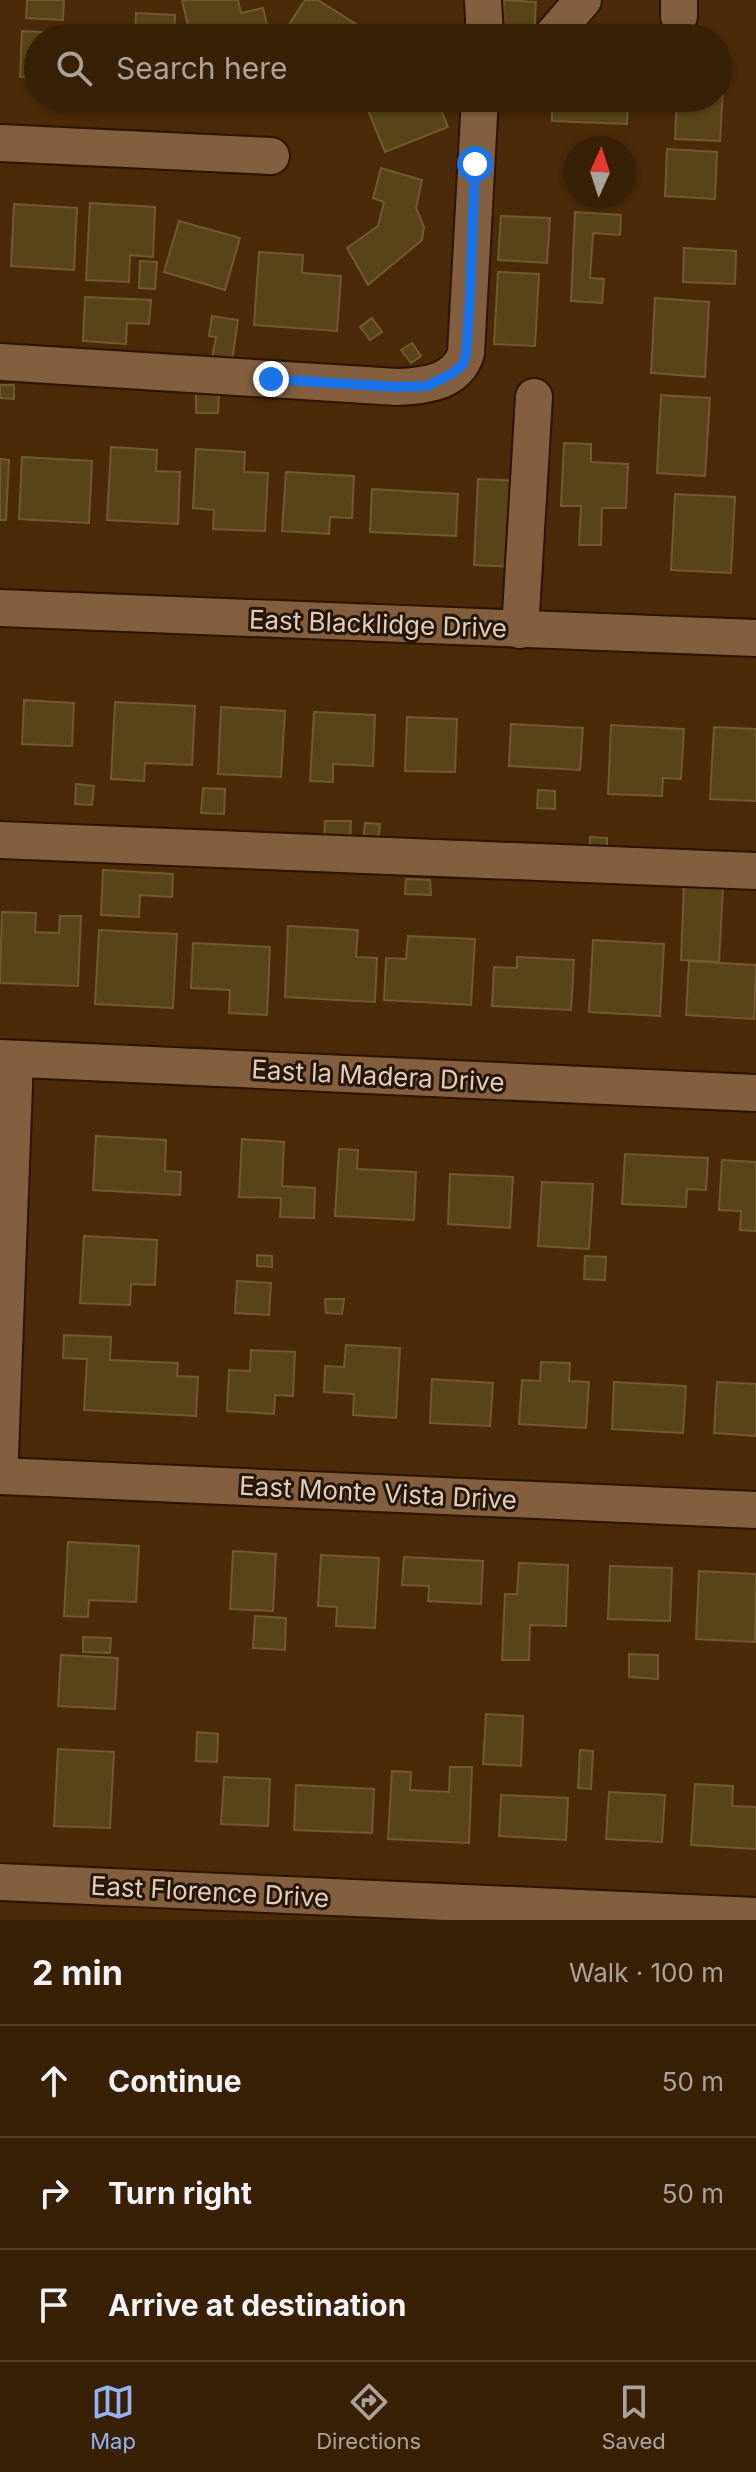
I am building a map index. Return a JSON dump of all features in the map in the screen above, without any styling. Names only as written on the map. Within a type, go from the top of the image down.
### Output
[{"type":"street","points":[[483,0],[484,24]]},
{"type":"street","points":[[562,24],[583,0]]},
{"type":"street","points":[[0,362],[397,387],[427,386],[453,373],[463,364],[466,353],[479,112]]},
{"type":"street","points":[[0,143],[271,156]]},
{"type":"street","points":[[520,630],[534,397]]},
{"type":"street","name":"East Blacklidge Drive","points":[[0,608],[756,638]]},
{"type":"street","points":[[0,840],[756,871]]},
{"type":"street","points":[[0,1455],[7,1059]]},
{"type":"street","name":"East la Madera Drive","points":[[7,1059],[756,1093]]},
{"type":"street","name":"East Monte Vista Drive","points":[[0,1476],[756,1510]]},
{"type":"street","name":"East Florence Drive","points":[[0,1882],[756,1916]]},
{"type":"building","points":[[27,0],[64,0],[63,20],[26,18]]},
{"type":"building","points":[[238,0],[241,13],[263,8],[267,24],[188,24],[182,1]]},
{"type":"building","points":[[305,0],[318,0],[356,24],[289,24]]},
{"type":"building","points":[[504,0],[536,2],[535,24],[503,24]]},
{"type":"building","points":[[136,13],[175,15],[175,24],[135,24]]},
{"type":"building","points":[[22,31],[24,31],[24,77],[20,77]]},
{"type":"building","points":[[369,112],[442,112],[448,127],[385,152]]},
{"type":"building","points":[[552,112],[627,112],[627,124],[552,121]]},
{"type":"building","points":[[676,112],[722,112],[720,141],[675,139]]},
{"type":"building","points":[[667,149],[717,152],[715,199],[665,196]]},
{"type":"building","points":[[381,168],[422,180],[416,208],[424,227],[422,240],[368,285],[347,248],[378,226],[384,202],[373,198]]},
{"type":"building","points":[[90,203],[155,207],[153,257],[130,255],[129,282],[86,280]]},
{"type":"building","points":[[14,204],[77,208],[74,270],[11,266]]},
{"type":"building","points":[[575,212],[621,215],[620,235],[593,233],[590,278],[604,279],[602,303],[571,301]]},
{"type":"building","points":[[501,216],[550,218],[547,263],[498,260]]},
{"type":"building","points":[[179,221],[240,238],[225,290],[164,272]]},
{"type":"building","points":[[684,248],[736,251],[735,284],[683,282]]},
{"type":"building","points":[[259,252],[303,255],[302,273],[341,276],[337,331],[254,325]]},
{"type":"building","points":[[140,261],[157,262],[155,289],[139,288]]},
{"type":"building","points":[[498,272],[539,274],[535,346],[494,344]]},
{"type":"building","points":[[85,297],[151,300],[149,324],[127,323],[126,344],[83,341]]},
{"type":"building","points":[[655,298],[709,302],[705,377],[651,373]]},
{"type":"building","points":[[212,316],[238,320],[232,361],[212,358],[216,337],[209,336]]},
{"type":"building","points":[[372,318],[382,332],[370,340],[360,327]]},
{"type":"building","points":[[412,343],[421,356],[411,363],[401,350]]},
{"type":"building","points":[[0,385],[14,385],[14,399],[0,398]]},
{"type":"building","points":[[196,391],[219,392],[218,413],[196,413]]},
{"type":"building","points":[[661,395],[710,398],[705,476],[657,473]]},
{"type":"building","points":[[564,443],[591,444],[591,462],[628,464],[626,508],[602,508],[601,545],[579,545],[581,506],[561,506]]},
{"type":"building","points":[[111,447],[157,450],[156,471],[180,472],[178,524],[107,520]]},
{"type":"building","points":[[196,449],[245,452],[244,472],[268,473],[265,531],[213,529],[214,510],[193,508]]},
{"type":"building","points":[[22,457],[92,461],[89,523],[19,519]]},
{"type":"building","points":[[0,459],[9,460],[6,520],[0,520]]},
{"type":"building","points":[[286,472],[354,476],[352,518],[330,517],[329,534],[282,531]]},
{"type":"building","points":[[478,479],[518,481],[513,567],[474,565]]},
{"type":"building","points":[[372,489],[458,494],[456,536],[370,532]]},
{"type":"building","points":[[675,494],[735,497],[731,573],[671,570]]},
{"type":"building","points":[[24,700],[74,703],[72,746],[22,744]]},
{"type":"building","points":[[115,702],[195,706],[192,765],[145,763],[144,781],[111,779]]},
{"type":"building","points":[[221,707],[285,711],[281,777],[218,774]]},
{"type":"building","points":[[314,712],[375,715],[373,766],[333,764],[333,782],[310,781]]},
{"type":"building","points":[[407,717],[457,719],[455,772],[405,771]]},
{"type":"building","points":[[511,724],[583,728],[580,770],[509,766]]},
{"type":"building","points":[[611,725],[684,729],[681,779],[663,778],[662,796],[608,794]]},
{"type":"building","points":[[714,727],[756,729],[756,801],[710,799]]},
{"type":"building","points":[[76,784],[94,786],[92,805],[75,804]]},
{"type":"building","points":[[203,788],[225,789],[224,814],[201,813]]},
{"type":"building","points":[[538,790],[555,791],[555,809],[537,808]]},
{"type":"building","points":[[325,821],[351,821],[350,840],[324,839]]},
{"type":"building","points":[[365,823],[380,824],[378,843],[363,841]]},
{"type":"building","points":[[590,837],[607,838],[607,854],[590,853]]},
{"type":"building","points":[[103,870],[173,874],[172,897],[140,895],[139,917],[101,915]]},
{"type":"building","points":[[406,879],[430,880],[431,895],[405,894]]},
{"type":"building","points":[[684,885],[723,887],[719,962],[681,960]]},
{"type":"building","points":[[2,912],[36,913],[35,932],[59,933],[60,916],[81,916],[78,986],[0,983]]},
{"type":"building","points":[[288,926],[358,930],[356,957],[377,958],[375,1002],[285,997]]},
{"type":"building","points":[[99,930],[177,934],[173,1008],[95,1004]]},
{"type":"building","points":[[408,936],[475,939],[471,1005],[384,1000],[386,958],[406,959]]},
{"type":"building","points":[[593,940],[664,944],[660,1016],[589,1012]]},
{"type":"building","points":[[193,943],[270,947],[267,1015],[229,1013],[230,990],[191,988]]},
{"type":"building","points":[[517,957],[574,960],[571,1010],[492,1006],[494,967],[517,968]]},
{"type":"building","points":[[689,961],[756,965],[754,1019],[686,1015]]},
{"type":"building","points":[[96,1136],[166,1140],[165,1171],[181,1172],[180,1195],[93,1190]]},
{"type":"building","points":[[242,1139],[284,1142],[282,1186],[315,1188],[314,1218],[280,1217],[281,1198],[239,1197]]},
{"type":"building","points":[[339,1149],[358,1150],[357,1169],[416,1172],[414,1220],[335,1216]]},
{"type":"building","points":[[625,1154],[708,1158],[706,1190],[687,1189],[686,1207],[622,1204]]},
{"type":"building","points":[[722,1160],[756,1162],[756,1231],[740,1230],[741,1211],[719,1210]]},
{"type":"building","points":[[450,1174],[513,1177],[510,1228],[448,1224]]},
{"type":"building","points":[[542,1182],[593,1184],[589,1249],[538,1246]]},
{"type":"building","points":[[84,1236],[157,1240],[155,1285],[131,1284],[130,1305],[80,1303]]},
{"type":"building","points":[[257,1255],[272,1256],[272,1267],[257,1266]]},
{"type":"building","points":[[585,1256],[606,1257],[605,1280],[584,1279]]},
{"type":"building","points":[[237,1281],[271,1283],[269,1315],[235,1313]]},
{"type":"building","points":[[325,1299],[344,1299],[342,1314],[326,1313]]},
{"type":"building","points":[[64,1335],[111,1337],[110,1360],[178,1363],[177,1376],[198,1377],[196,1416],[84,1410],[87,1359],[63,1358]]},
{"type":"building","points":[[346,1345],[400,1348],[396,1418],[353,1415],[354,1394],[324,1392],[325,1366],[344,1367]]},
{"type":"building","points":[[251,1350],[295,1352],[293,1396],[275,1395],[274,1414],[227,1411],[229,1370],[250,1371]]},
{"type":"building","points":[[541,1362],[570,1363],[569,1381],[589,1382],[586,1428],[519,1424],[522,1380],[540,1381]]},
{"type":"building","points":[[432,1379],[493,1383],[490,1426],[430,1423]]},
{"type":"building","points":[[614,1382],[686,1386],[683,1433],[612,1429]]},
{"type":"building","points":[[717,1382],[756,1384],[756,1436],[714,1433]]},
{"type":"building","points":[[68,1542],[139,1546],[136,1602],[89,1600],[88,1617],[64,1616]]},
{"type":"building","points":[[233,1551],[276,1554],[273,1611],[230,1609]]},
{"type":"building","points":[[321,1555],[379,1558],[375,1628],[336,1626],[337,1607],[318,1606]]},
{"type":"building","points":[[404,1557],[483,1561],[481,1604],[428,1601],[429,1586],[402,1585]]},
{"type":"building","points":[[519,1563],[568,1565],[566,1626],[530,1625],[529,1660],[502,1660],[505,1594],[517,1594]]},
{"type":"building","points":[[610,1566],[672,1568],[670,1621],[608,1619]]},
{"type":"building","points":[[699,1571],[756,1574],[755,1642],[696,1639]]},
{"type":"building","points":[[255,1616],[286,1618],[285,1650],[253,1648]]},
{"type":"building","points":[[83,1637],[111,1638],[110,1653],[83,1652]]},
{"type":"building","points":[[629,1654],[658,1655],[658,1679],[629,1677]]},
{"type":"building","points":[[61,1655],[118,1658],[115,1709],[58,1706]]},
{"type":"building","points":[[486,1714],[523,1716],[521,1766],[483,1764]]},
{"type":"building","points":[[197,1732],[218,1734],[217,1762],[196,1761]]},
{"type":"building","points":[[58,1749],[114,1752],[110,1828],[54,1826]]},
{"type":"building","points":[[580,1750],[593,1751],[591,1789],[578,1788]]},
{"type":"building","points":[[450,1767],[472,1767],[469,1843],[388,1839],[392,1771],[411,1772],[410,1790],[449,1792]]},
{"type":"building","points":[[224,1777],[270,1779],[268,1826],[221,1824]]},
{"type":"building","points":[[695,1784],[733,1786],[732,1806],[756,1807],[756,1849],[691,1845]]},
{"type":"building","points":[[296,1785],[374,1789],[372,1833],[294,1830]]},
{"type":"building","points":[[609,1792],[665,1795],[662,1842],[606,1839]]},
{"type":"building","points":[[501,1795],[568,1798],[566,1840],[499,1836]]},
{"type":"route","points":[[271,379],[427,386],[453,373],[463,364],[470,295],[475,164]]}]
